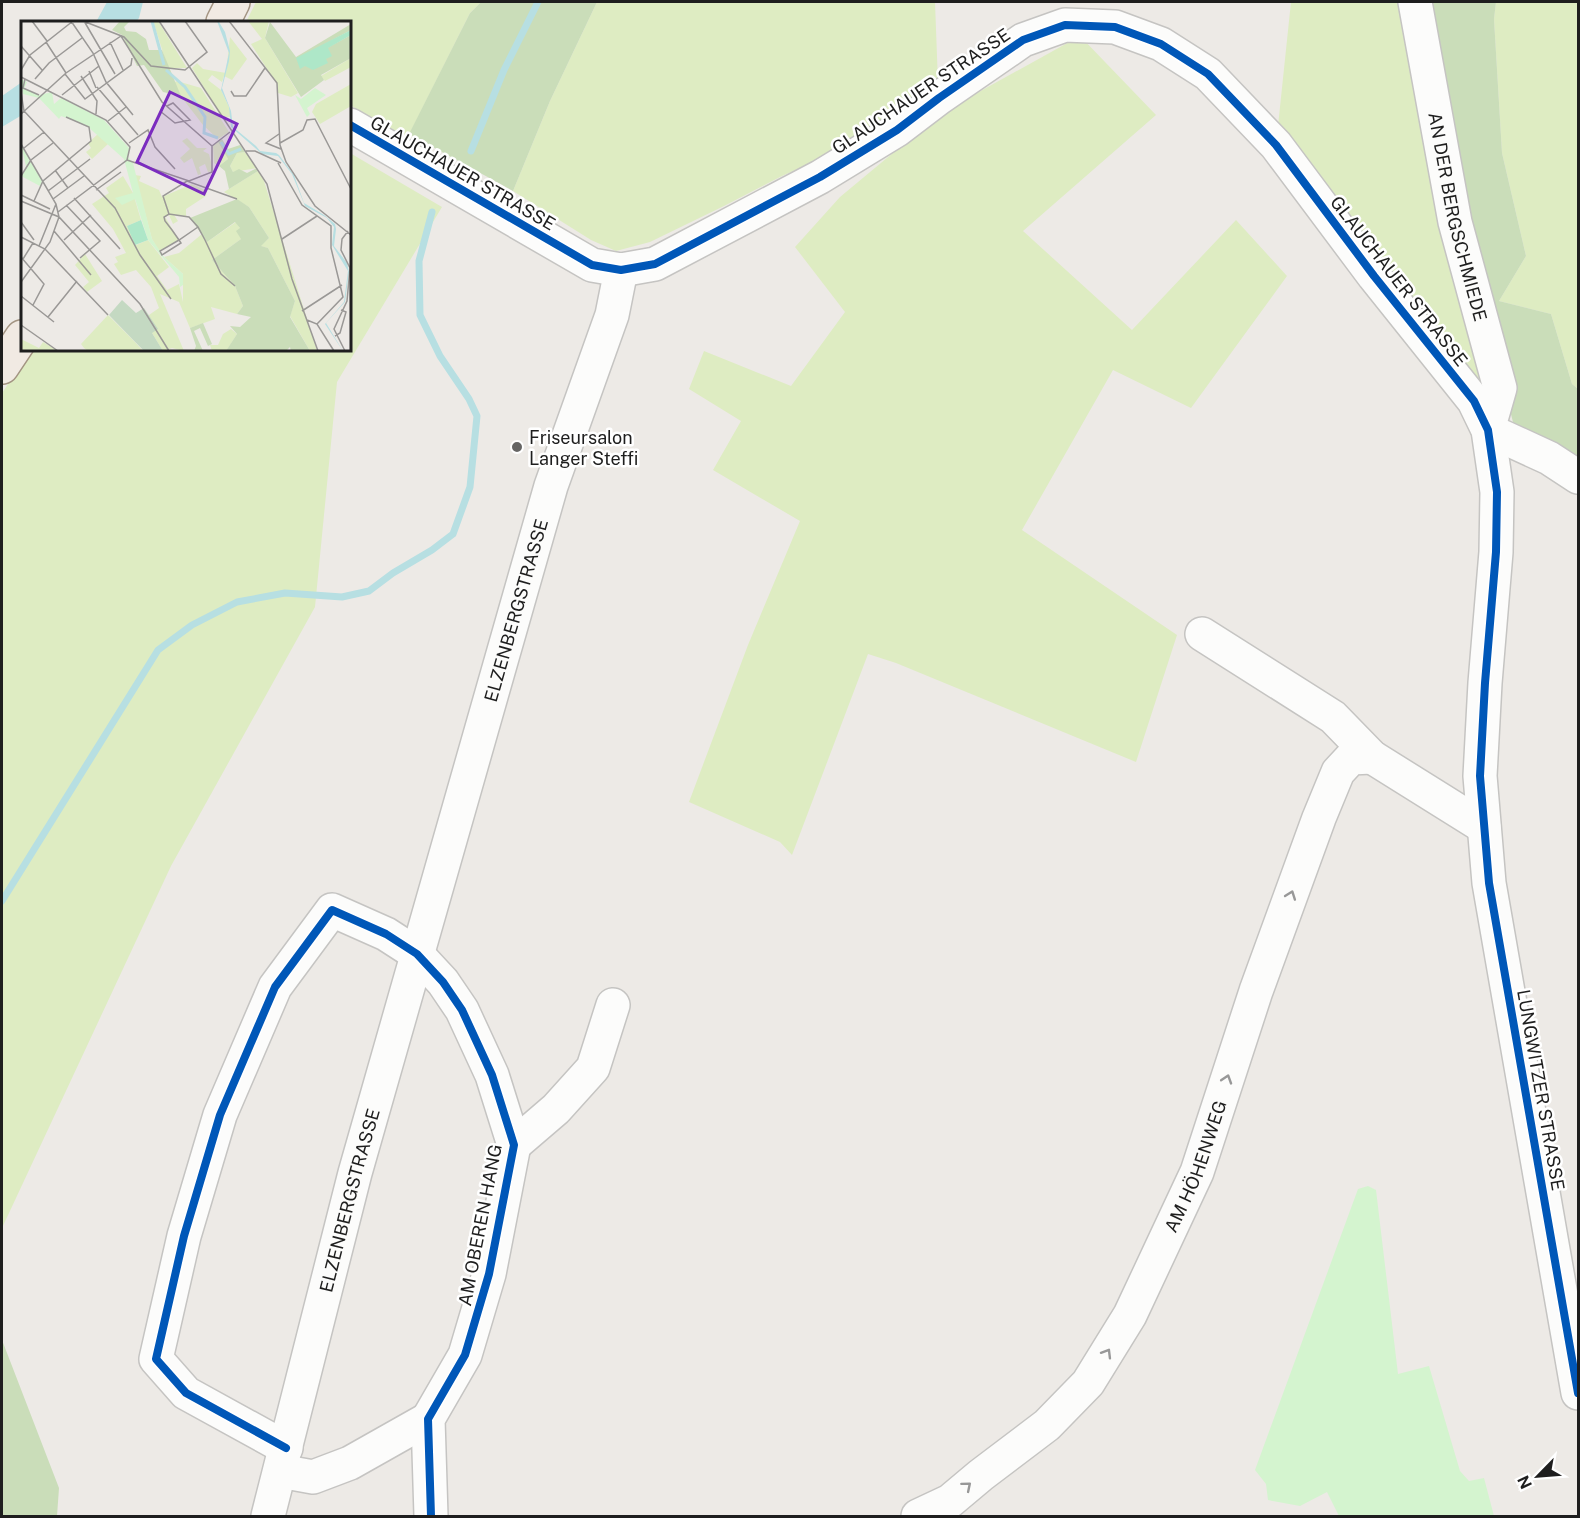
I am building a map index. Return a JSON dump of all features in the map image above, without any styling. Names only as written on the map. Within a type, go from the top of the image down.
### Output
[{"type":"main road","points":[[224,21],[233,2]]},
{"type":"main road","points":[[2,367],[21,338]]},
{"type":"street","name":"AN DER BERGSCHMIEDE","points":[[1416,2],[1455,222],[1500,388],[1488,430]]},
{"type":"street","name":"GLAUCHAUER STRASSE","points":[[351,126],[592,265],[621,270],[655,264],[820,177],[897,130],[1023,40],[1065,25],[1115,27],[1161,44],[1209,74],[1276,145],[1374,276],[1474,401],[1488,430],[1497,492],[1496,552],[1480,776],[1484,828]]},
{"type":"street","name":"ELZENBERGSTRASSE","points":[[268,1516],[356,1173],[417,954],[551,486],[612,315],[621,270]]},
{"type":"street","points":[[1488,430],[1549,458],[1578,477]]},
{"type":"street","points":[[1202,634],[1333,717],[1372,757],[1484,828]]},
{"type":"street","name":"AM HÖHENWEG","points":[[918,1516],[950,1501],[981,1474],[1047,1425],[1088,1383],[1130,1315],[1197,1172],[1256,991],[1318,818],[1338,772],[1351,758],[1372,757]]},
{"type":"street","name":"LUNGWITZER STRASSE","points":[[1484,828],[1489,883],[1578,1393]]},
{"type":"street","points":[[417,954],[386,934],[332,909],[275,987],[219,1115],[184,1236],[156,1359],[186,1393],[283,1460],[313,1477],[350,1463],[428,1419],[431,1516]]},
{"type":"street","name":"AM OBEREN HANG","points":[[417,954],[444,982],[462,1010],[492,1076],[514,1145],[489,1274],[465,1355],[428,1419]]},
{"type":"street","name":"AM OBEREN HANG","points":[[514,1145],[556,1109],[593,1068],[613,1005]]},
{"type":"green space","points":[[256,2],[481,2],[470,13],[407,139],[351,106],[351,21],[246,21]]},
{"type":"green space","points":[[481,2],[597,2],[550,101],[513,191],[409,134],[470,13]]},
{"type":"green space","points":[[597,2],[935,2],[938,83],[831,154],[650,242],[616,251],[591,240],[513,191],[550,101]]},
{"type":"green space","points":[[1291,2],[1415,2],[1500,388],[1488,430],[1276,145]]},
{"type":"green space","points":[[1422,2],[1496,2],[1494,19],[1502,153],[1526,256],[1499,301],[1551,314],[1572,384],[1578,389],[1578,467],[1515,430],[1462,221]]},
{"type":"green space","points":[[1496,2],[1578,2],[1578,389],[1572,384],[1551,314],[1499,301],[1526,256],[1502,153],[1494,19]]},
{"type":"green space","points":[[1080,36],[1156,115],[1023,231],[1132,330],[1236,220],[1287,276],[1191,408],[1113,370],[1022,530],[1177,635],[1136,762],[896,663],[868,654],[792,855],[780,842],[689,802],[748,645],[800,521],[713,470],[741,421],[689,389],[704,351],[791,386],[845,312],[795,247],[840,197],[941,113]]},
{"type":"green space","points":[[351,154],[442,207],[337,382],[315,607],[171,866],[2,1228],[2,393],[30,351],[351,351]]},
{"type":"green space","points":[[1368,1186],[1376,1190],[1398,1374],[1429,1366],[1460,1471],[1469,1481],[1484,1478],[1494,1516],[1339,1516],[1327,1492],[1300,1506],[1268,1500],[1266,1484],[1255,1470],[1358,1189]]},
{"type":"green space","points":[[2,1340],[59,1488],[57,1516],[2,1516]]},
{"type":"water","points":[[107,2],[143,2],[137,21],[97,21]]},
{"type":"water","points":[[21,83],[21,116],[2,127],[2,96]]},
{"type":"waterway","points":[[471,151],[504,70],[538,2]]},
{"type":"waterway","points":[[2,901],[158,650],[192,625],[237,602],[285,593],[342,597],[369,591],[453,534],[470,487],[477,416],[469,399],[440,356],[420,315],[419,261],[432,212]]},
{"type":"cycle path","points":[[351,126],[592,265],[621,270],[655,264],[820,177],[897,130],[1023,40],[1065,25],[1115,27],[1161,44],[1208,74],[1276,145],[1374,276],[1474,401],[1488,430],[1497,492],[1496,552],[1480,776],[1489,883],[1578,1393]]},
{"type":"cycle path","points":[[286,1448],[186,1393],[156,1359],[184,1236],[220,1115],[275,987],[332,910],[386,934],[417,954],[443,982],[462,1010],[492,1075],[514,1145],[489,1274],[465,1355],[428,1419],[431,1516]]},
{"type":"place","name":"Friseursalon Langer Steffi","points":[[517,447]]}]
